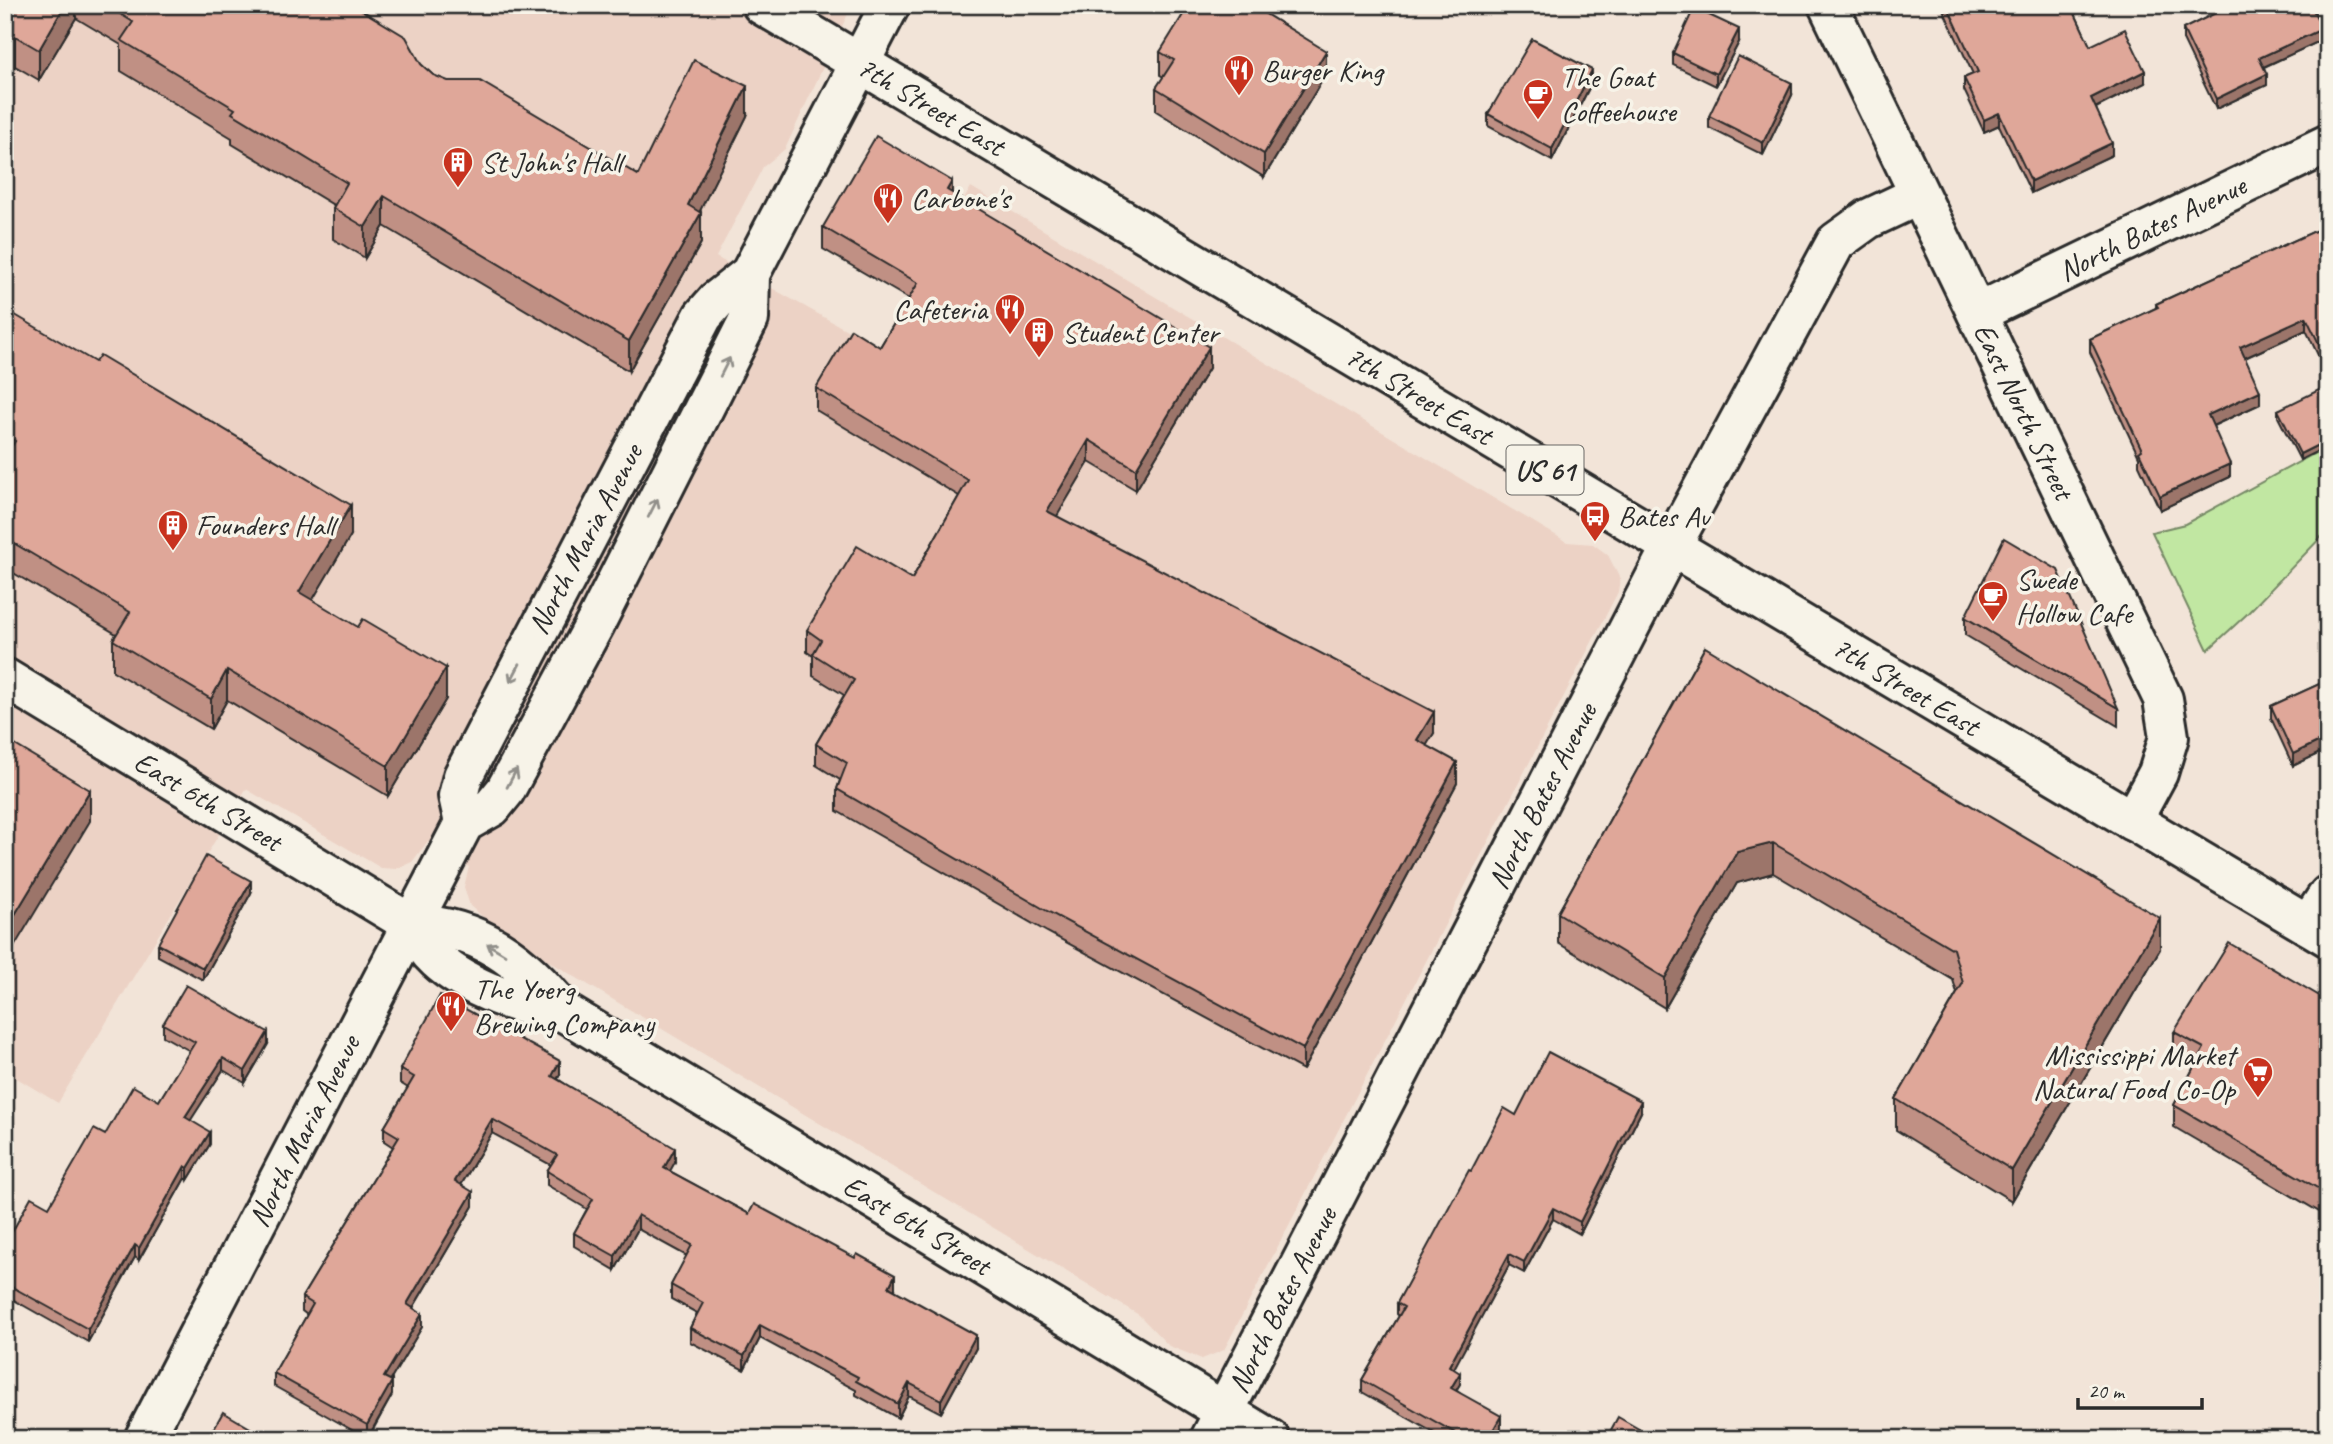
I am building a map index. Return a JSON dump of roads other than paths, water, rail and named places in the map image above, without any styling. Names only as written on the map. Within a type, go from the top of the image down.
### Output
[{"type":"street","name":"7th Street East","points":[[762,5],[2132,821],[2321,919]]},
{"type":"street","name":"North Maria Avenue","points":[[144,1439],[464,823],[492,807],[505,791],[595,624],[749,319],[750,274],[890,5]]},
{"type":"street","name":"East North Street","points":[[1828,5],[2163,699],[2169,737],[2158,773],[2132,821]]},
{"type":"street","name":"North Bates Avenue","points":[[1977,313],[2328,144]]},
{"type":"street","name":"North Bates Avenue","points":[[1217,1425],[1672,545],[1836,242],[1868,219],[1919,195]]},
{"type":"street","name":"East 6th Street","points":[[5,677],[411,924],[444,926],[484,942],[529,973],[564,1012],[1217,1425],[1270,1439]]},
{"type":"place","name":"Burger King","points":[[1239,97]]},
{"type":"place","name":"The Goat Coffeehouse","points":[[1538,121]]},
{"type":"place","name":"St John's Hall","points":[[458,189]]},
{"type":"place","name":"Carbone's","points":[[888,225]]},
{"type":"place","name":"Cafeteria","points":[[1010,336]]},
{"type":"place","name":"Student Center","points":[[1039,359]]},
{"type":"place","name":"Bates Av","points":[[1595,543]]},
{"type":"place","name":"Founders Hall","points":[[173,552]]},
{"type":"place","name":"Swede Hollow Cafe","points":[[1993,623]]},
{"type":"place","name":"The Yoerg Brewing Company","points":[[451,1033]]},
{"type":"place","name":"Mississippi Market Natural Food Co-Op","points":[[2258,1099]]}]
